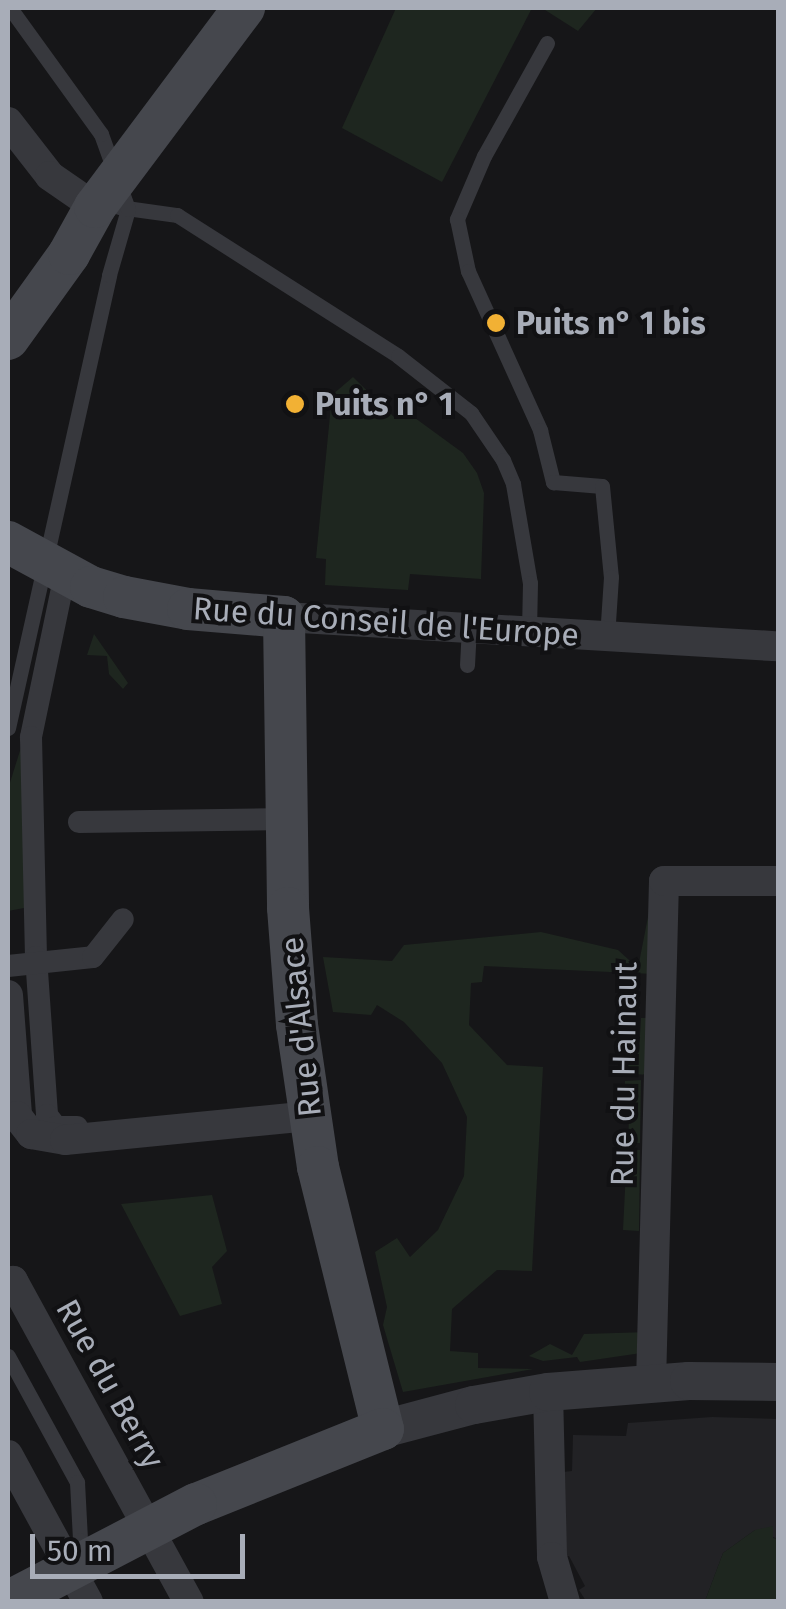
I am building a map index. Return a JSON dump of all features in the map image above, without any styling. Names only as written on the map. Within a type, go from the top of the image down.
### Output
[{"type":"main road","points":[[8,339],[114,197],[244,8]]},
{"type":"main road","points":[[8,309],[62,236],[114,197]]},
{"type":"main road","name":"Rue du Conseil de l'Europe","points":[[8,542],[91,587],[158,605],[284,618]]},
{"type":"main road","name":"Rue d'Alsace","points":[[284,618],[286,818],[295,1006],[293,1118],[384,1429]]},
{"type":"main road","points":[[8,1602],[79,1585],[149,1527],[261,1475],[384,1429]]},
{"type":"street","points":[[8,122],[58,184],[114,197]]},
{"type":"street","points":[[55,569],[31,737],[36,963],[47,1116],[56,1126],[267,1108],[293,1118]]},
{"type":"street","name":"Rue du Conseil de l'Europe","points":[[284,618],[778,646]]},
{"type":"street","points":[[80,822],[286,818]]},
{"type":"street","name":"Rue du Hainaut","points":[[651,1384],[664,881],[778,881]]},
{"type":"street","points":[[8,966],[93,958],[123,919]]},
{"type":"street","points":[[8,995],[12,1118],[31,1134],[50,1140],[293,1118]]},
{"type":"street","name":"Rue du Berry","points":[[8,1284],[14,1281],[190,1602]]},
{"type":"street","points":[[384,1429],[474,1405],[548,1392],[651,1384],[778,1382]]},
{"type":"street","points":[[548,1392],[552,1557],[565,1602]]},
{"type":"street","points":[[8,1455],[79,1585]]},
{"type":"lane","points":[[8,728],[55,569],[114,197],[100,134],[10,8]]},
{"type":"lane","points":[[547,44],[484,156],[457,219],[468,271],[540,430],[554,482],[602,486],[611,576],[607,638]]},
{"type":"lane","points":[[114,197],[178,214],[398,356],[471,413],[503,460],[513,484],[530,583],[529,632]]},
{"type":"lane","points":[[467,665],[469,626]]},
{"type":"lane","points":[[8,1356],[77,1482],[79,1585]]},
{"type":"shaded area","points":[[396,8],[532,8],[442,182],[342,128]]},
{"type":"shaded area","points":[[542,8],[597,8],[578,31]]},
{"type":"shaded area","points":[[353,377],[395,418],[415,418],[463,453],[477,473],[484,493],[481,579],[410,574],[408,590],[325,585],[326,559],[316,558],[332,395]]},
{"type":"shaded area","points":[[94,634],[128,683],[123,689],[109,674],[107,656],[87,655]]},
{"type":"shaded area","points":[[24,738],[24,908],[8,911],[8,789]]},
{"type":"shaded area","points":[[653,891],[653,974],[484,966],[482,982],[471,983],[469,1025],[507,1065],[543,1067],[532,1271],[497,1270],[452,1309],[450,1351],[478,1353],[478,1368],[533,1369],[403,1392],[383,1325],[387,1307],[375,1252],[397,1238],[410,1257],[438,1230],[464,1176],[467,1117],[442,1063],[404,1022],[377,1005],[371,1015],[333,1012],[323,957],[392,961],[404,945],[541,932],[618,950],[638,968]]},
{"type":"shaded area","points":[[641,1018],[652,1018],[659,1075],[625,1074],[626,1053],[639,1052]]},
{"type":"shaded area","points":[[641,1080],[640,1143],[628,1143],[629,1119],[623,1118],[625,1081]]},
{"type":"shaded area","points":[[627,1150],[640,1150],[639,1231],[623,1230]]},
{"type":"shaded area","points":[[212,1195],[227,1251],[212,1267],[222,1304],[180,1316],[121,1204]]},
{"type":"shaded area","points":[[649,1332],[648,1352],[580,1362],[577,1357],[543,1361],[529,1356],[550,1344],[572,1355],[584,1334]]},
{"type":"shaded area","points":[[712,1417],[778,1419],[778,1539],[755,1530],[723,1553],[705,1601],[586,1601],[579,1590],[585,1586],[569,1556],[561,1556],[563,1472],[572,1471],[573,1435],[626,1436],[628,1423]]},
{"type":"shaded area","points":[[773,1526],[773,1538],[778,1539],[778,1601],[705,1601],[723,1553],[755,1530]]},
{"type":"place","name":"Puits n° 1 bis","points":[[496,323]]},
{"type":"place","name":"Puits n° 1","points":[[295,404]]}]
